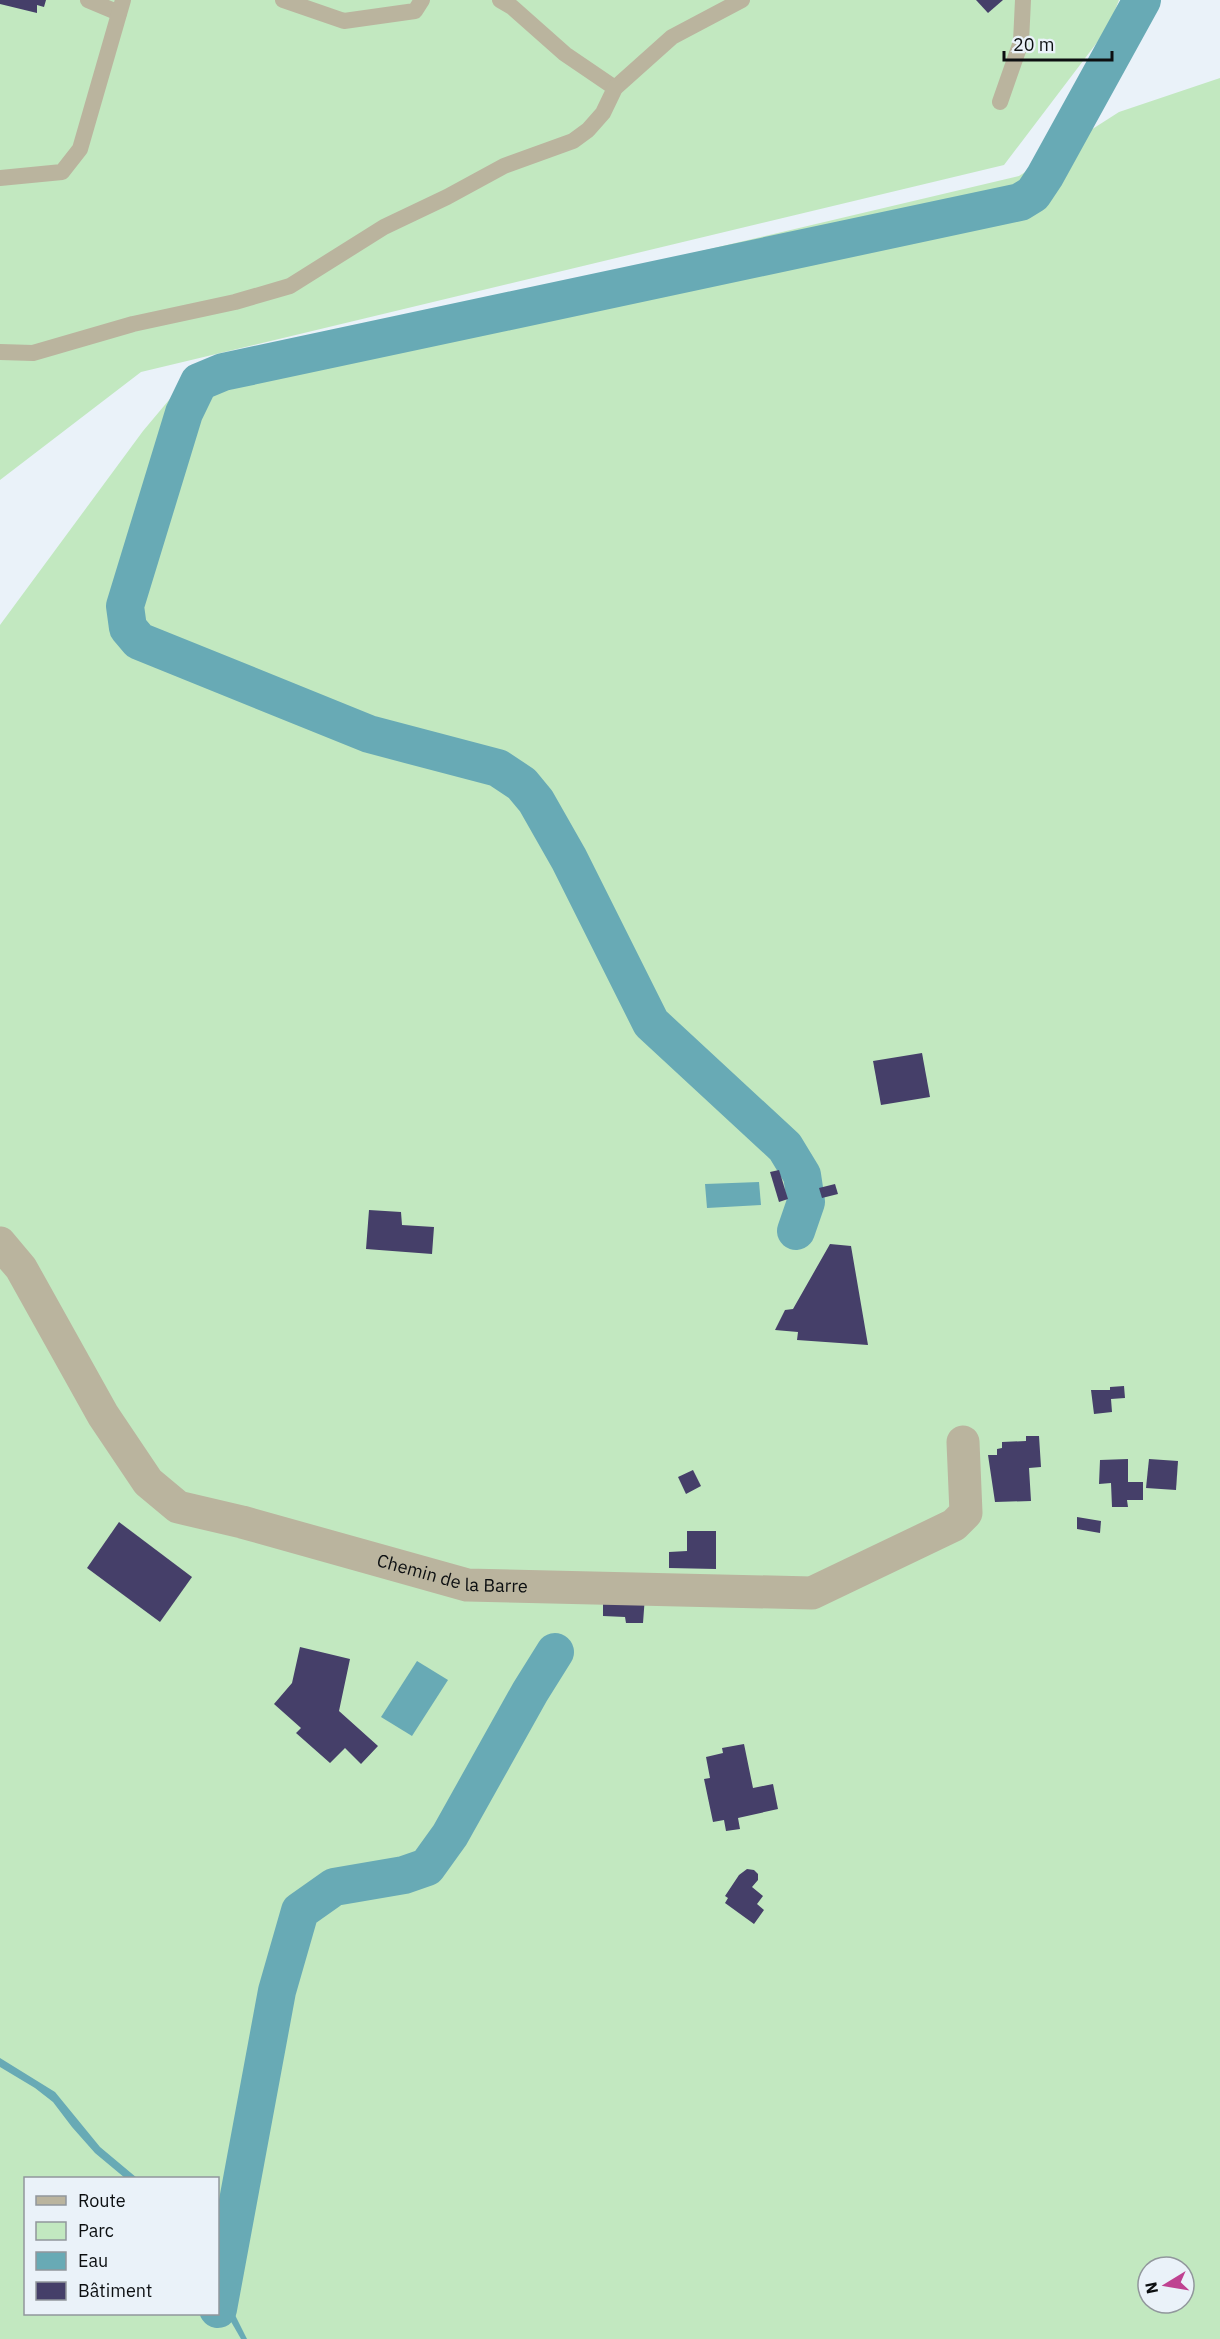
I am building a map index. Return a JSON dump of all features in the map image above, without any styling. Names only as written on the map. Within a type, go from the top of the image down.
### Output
[{"type":"street","name":"Chemin de la Barre","points":[[0,1243],[21,1268],[103,1415],[148,1482],[178,1507],[242,1522],[467,1585],[812,1593],[954,1525],[966,1512],[963,1442]]},
{"type":"lane","points":[[0,178],[62,172],[80,149],[121,7],[88,0]]},
{"type":"lane","points":[[283,0],[344,21],[415,11],[422,0]]},
{"type":"lane","points":[[500,0],[513,7],[566,54],[615,88]]},
{"type":"lane","points":[[0,352],[33,352],[133,324],[235,302],[290,286],[384,227],[447,197],[504,166],[573,141],[588,130],[603,113],[615,88],[672,37],[742,0]]},
{"type":"lane","points":[[999,102],[1021,42],[1023,0]]},
{"type":"green space","points":[[0,0],[1119,0],[1108,28],[1004,165],[141,372],[0,480]]},
{"type":"green space","points":[[1220,78],[1220,2339],[0,2339],[0,625],[143,431],[200,363],[553,286],[1019,176],[1119,112]]},
{"type":"water","points":[[759,1182],[761,1205],[707,1208],[705,1184]]},
{"type":"water","points":[[417,1661],[448,1680],[412,1736],[381,1717]]},
{"type":"water","points":[[0,2058],[55,2092],[100,2147],[136,2177],[124,2177],[95,2153],[53,2102],[0,2067]]},
{"type":"water","points":[[219,2288],[247,2339],[241,2339],[219,2301]]},
{"type":"building","points":[[0,0],[46,0],[44,7],[37,5],[37,13],[0,4]]},
{"type":"building","points":[[976,0],[1003,0],[988,13]]},
{"type":"building","points":[[922,1053],[930,1097],[881,1105],[873,1061]]},
{"type":"building","points":[[779,1170],[788,1199],[779,1202],[770,1172]]},
{"type":"building","points":[[835,1184],[838,1194],[822,1198],[819,1188]]},
{"type":"building","points":[[369,1210],[401,1212],[402,1225],[434,1227],[432,1254],[366,1249]]},
{"type":"building","points":[[830,1244],[851,1246],[868,1345],[797,1340],[798,1332],[775,1330],[785,1310],[793,1309]]},
{"type":"building","points":[[1124,1386],[1125,1398],[1111,1399],[1112,1412],[1094,1414],[1091,1390],[1110,1390],[1110,1387]]},
{"type":"building","points":[[1026,1436],[1039,1436],[1041,1467],[1029,1468],[1031,1501],[995,1502],[988,1455],[997,1455],[997,1449],[1002,1448],[1002,1442],[1026,1441]]},
{"type":"building","points":[[1128,1459],[1128,1482],[1143,1482],[1143,1500],[1127,1500],[1128,1507],[1112,1507],[1111,1483],[1099,1484],[1100,1460]]},
{"type":"building","points":[[1149,1459],[1178,1461],[1176,1490],[1146,1488]]},
{"type":"building","points":[[693,1470],[701,1486],[686,1494],[678,1477]]},
{"type":"building","points":[[1077,1517],[1101,1521],[1100,1533],[1077,1529]]},
{"type":"building","points":[[119,1522],[192,1577],[160,1622],[87,1568]]},
{"type":"building","points":[[687,1531],[716,1531],[716,1569],[669,1568],[669,1552],[687,1551]]},
{"type":"building","points":[[645,1596],[643,1623],[626,1623],[625,1617],[603,1616],[603,1600]]},
{"type":"building","points":[[300,1647],[350,1659],[339,1711],[378,1746],[361,1764],[345,1748],[330,1763],[296,1733],[301,1728],[274,1704],[292,1683]]},
{"type":"building","points":[[744,1744],[753,1788],[773,1784],[778,1809],[738,1818],[740,1829],[726,1831],[724,1820],[713,1822],[704,1779],[710,1778],[706,1757],[723,1753],[722,1748]]},
{"type":"building","points":[[747,1869],[754,1870],[758,1874],[758,1880],[752,1887],[763,1896],[757,1904],[764,1910],[754,1924],[725,1903],[728,1898],[725,1896],[739,1875]]},
{"type":"waterway","points":[[796,1231],[806,1202],[802,1175],[785,1147],[651,1023],[569,859],[536,801],[522,784],[498,768],[369,734],[139,641],[128,628],[125,606],[184,413],[199,382],[223,372],[1020,202],[1033,194],[1045,176],[1142,0]]},
{"type":"waterway","points":[[219,2304],[277,1991],[300,1911],[334,1887],[404,1875],[427,1867],[450,1835],[555,1652]]}]
